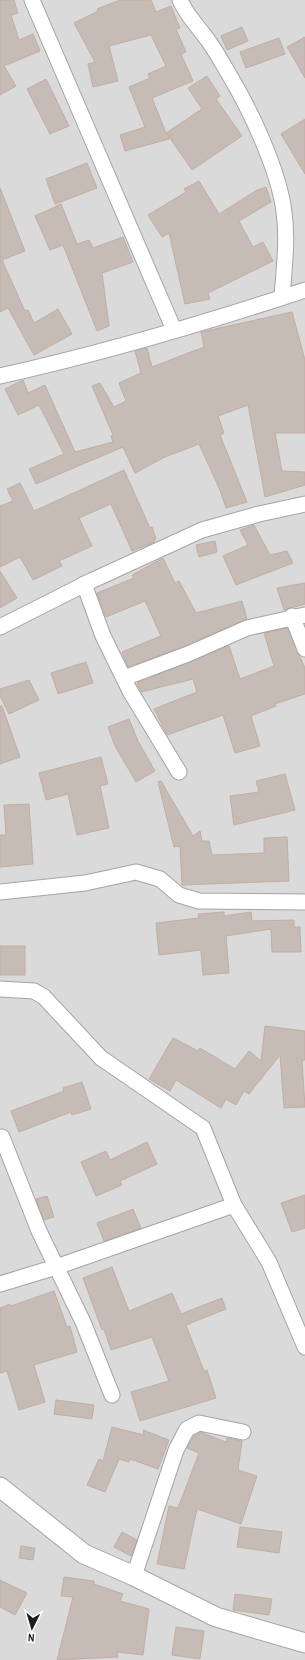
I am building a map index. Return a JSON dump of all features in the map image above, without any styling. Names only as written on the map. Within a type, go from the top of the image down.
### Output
[{"type":"street","points":[[32,0],[174,330]]},
{"type":"street","points":[[180,0],[185,12],[205,36],[228,72],[262,142],[278,186],[284,212],[286,243],[282,297]]},
{"type":"street","points":[[0,376],[39,367],[174,330],[305,290]]},
{"type":"street","points":[[0,627],[84,584],[202,530],[259,514],[305,504]]},
{"type":"street","points":[[84,584],[103,636],[130,691],[179,772]]},
{"type":"street","points":[[124,678],[188,654],[246,628],[299,615],[305,649]]},
{"type":"street","points":[[0,892],[85,883],[136,872],[160,879],[179,895],[199,901],[305,902]]},
{"type":"street","points":[[0,989],[34,991],[44,997],[101,1058],[203,1128],[234,1204],[269,1262],[305,1347]]},
{"type":"street","points":[[2,1137],[40,1231],[83,1322],[112,1395]]},
{"type":"street","points":[[0,1284],[56,1267],[234,1204]]},
{"type":"street","points":[[134,1576],[176,1450],[187,1429],[199,1423],[243,1432]]},
{"type":"street","points":[[0,1487],[84,1554],[134,1576],[216,1618],[305,1642]]},
{"type":"shaded area","points":[[0,0],[305,0],[305,1660],[0,1660]]},
{"type":"building","points":[[0,0],[14,0],[18,13],[11,15],[19,40],[33,34],[40,51],[4,66],[16,86],[0,95]]},
{"type":"building","points":[[120,0],[151,0],[156,12],[171,6],[180,28],[176,29],[186,52],[181,54],[193,81],[152,98],[166,133],[202,109],[188,88],[207,76],[220,96],[216,99],[242,136],[192,170],[167,134],[169,139],[125,151],[120,135],[145,127],[129,87],[150,78],[148,74],[166,66],[151,35],[109,46],[118,81],[93,87],[88,64],[95,62],[74,23],[98,11],[97,9]]},
{"type":"building","points":[[242,27],[248,41],[227,50],[221,36]]},
{"type":"building","points":[[305,37],[305,78],[287,47]]},
{"type":"building","points":[[279,38],[285,54],[246,68],[240,52]]},
{"type":"building","points":[[46,79],[69,126],[50,134],[27,89]]},
{"type":"building","points":[[305,119],[305,174],[281,134]]},
{"type":"building","points":[[87,163],[97,188],[55,204],[46,179]]},
{"type":"building","points":[[199,181],[219,214],[257,190],[266,187],[271,202],[239,221],[253,247],[263,242],[273,261],[208,293],[210,299],[185,304],[169,233],[162,237],[148,215],[186,192],[184,189]]},
{"type":"building","points":[[0,188],[25,251],[2,260],[25,311],[28,310],[34,323],[58,309],[72,334],[34,355],[8,308],[0,312]]},
{"type":"building","points":[[61,204],[77,244],[89,240],[93,248],[123,237],[133,262],[102,273],[109,326],[97,331],[63,245],[50,250],[35,216]]},
{"type":"building","points":[[292,312],[305,360],[305,433],[275,433],[282,471],[305,472],[305,485],[265,497],[248,405],[218,416],[224,433],[220,435],[247,502],[226,508],[220,490],[199,444],[165,457],[135,473],[123,447],[36,484],[29,469],[64,454],[39,405],[18,415],[5,389],[23,380],[28,393],[45,385],[75,452],[113,442],[111,436],[113,435],[92,386],[100,383],[114,407],[126,401],[119,383],[141,373],[135,351],[147,348],[152,367],[204,347],[201,332]]},
{"type":"building","points":[[124,470],[150,528],[152,527],[156,539],[154,540],[155,542],[132,551],[111,504],[79,518],[92,546],[59,561],[62,566],[33,580],[20,557],[0,567],[0,506],[13,501],[7,489],[20,483],[34,511]]},
{"type":"building","points":[[254,525],[270,555],[287,551],[293,563],[236,585],[223,556],[248,545],[240,530]]},
{"type":"building","points":[[215,541],[217,552],[199,557],[196,545]]},
{"type":"building","points":[[163,558],[175,583],[179,581],[196,613],[242,601],[247,619],[185,646],[128,667],[122,652],[161,636],[145,601],[106,617],[97,593],[134,578],[132,575]]},
{"type":"building","points":[[0,571],[17,598],[0,608]]},
{"type":"building","points":[[305,583],[305,604],[284,610],[277,588]]},
{"type":"building","points":[[287,628],[305,668],[305,694],[275,704],[276,706],[251,716],[260,746],[235,753],[223,715],[167,735],[154,709],[197,692],[193,679],[141,692],[137,683],[229,646],[240,679],[274,666],[264,633]]},
{"type":"building","points":[[86,662],[93,683],[58,694],[51,673]]},
{"type":"building","points":[[29,680],[39,700],[9,714],[0,696],[0,689]]},
{"type":"building","points":[[0,706],[2,706],[20,757],[0,764]]},
{"type":"building","points":[[129,719],[138,741],[155,771],[136,782],[115,746],[108,727]]},
{"type":"building","points":[[101,757],[108,784],[100,786],[109,828],[77,835],[68,794],[46,800],[39,773]]},
{"type":"building","points":[[285,774],[295,810],[234,825],[230,796],[259,792],[256,781]]},
{"type":"building","points":[[161,781],[193,836],[200,831],[202,841],[209,841],[212,855],[264,853],[264,838],[287,837],[289,881],[182,885],[180,846],[174,847],[158,782]]},
{"type":"building","points":[[29,804],[33,864],[0,867],[0,835],[6,835],[4,805]]},
{"type":"building","points":[[224,912],[224,916],[251,912],[252,921],[294,920],[294,927],[300,927],[301,952],[272,952],[271,929],[226,936],[229,973],[203,975],[201,950],[159,955],[156,923],[199,918],[198,914]]},
{"type":"building","points":[[0,946],[25,946],[25,975],[0,975]]},
{"type":"building","points":[[265,1026],[305,1031],[305,1060],[302,1060],[305,1107],[284,1108],[280,1055],[249,1094],[244,1091],[236,1105],[226,1099],[221,1108],[176,1080],[170,1091],[149,1079],[173,1038],[198,1051],[200,1048],[235,1069],[249,1051],[261,1061]]},
{"type":"building","points":[[82,1082],[91,1109],[72,1115],[71,1112],[19,1132],[11,1111],[64,1091],[63,1088]]},
{"type":"building","points":[[147,1142],[157,1164],[120,1181],[122,1185],[96,1196],[81,1162],[106,1151],[110,1160]]},
{"type":"building","points":[[305,1195],[305,1228],[292,1232],[281,1203]]},
{"type":"building","points":[[47,1196],[54,1217],[44,1220],[36,1199]]},
{"type":"building","points":[[133,1209],[141,1228],[104,1241],[97,1223]]},
{"type":"building","points":[[112,1267],[129,1311],[172,1293],[181,1314],[222,1298],[226,1309],[186,1325],[204,1371],[207,1370],[216,1398],[140,1421],[131,1392],[169,1381],[152,1337],[111,1350],[83,1278]]},
{"type":"building","points":[[54,1291],[67,1327],[70,1326],[77,1352],[34,1365],[45,1402],[19,1410],[7,1371],[0,1373],[0,1308],[10,1304],[11,1306]]},
{"type":"building","points":[[56,1400],[94,1405],[92,1419],[54,1414]]},
{"type":"building","points":[[112,1427],[144,1435],[143,1430],[169,1440],[158,1469],[130,1459],[129,1462],[119,1459],[105,1492],[87,1485],[99,1459],[103,1461]]},
{"type":"building","points":[[200,1432],[226,1442],[227,1438],[242,1441],[238,1470],[257,1476],[241,1524],[197,1509],[184,1569],[157,1564],[169,1506],[178,1508],[199,1453],[187,1448],[194,1436]]},
{"type":"building","points":[[240,1527],[282,1532],[279,1553],[237,1547]]},
{"type":"building","points":[[122,1532],[137,1540],[131,1556],[114,1547]]},
{"type":"building","points":[[21,1546],[35,1548],[33,1560],[19,1558]]},
{"type":"building","points":[[64,1577],[94,1581],[94,1584],[123,1594],[120,1601],[149,1609],[143,1655],[117,1652],[118,1657],[57,1660],[73,1597],[61,1596]]},
{"type":"building","points":[[0,1580],[27,1593],[15,1615],[0,1607]]},
{"type":"building","points":[[235,1594],[272,1599],[269,1615],[233,1610]]},
{"type":"building","points":[[176,1627],[204,1631],[200,1659],[172,1655]]}]
